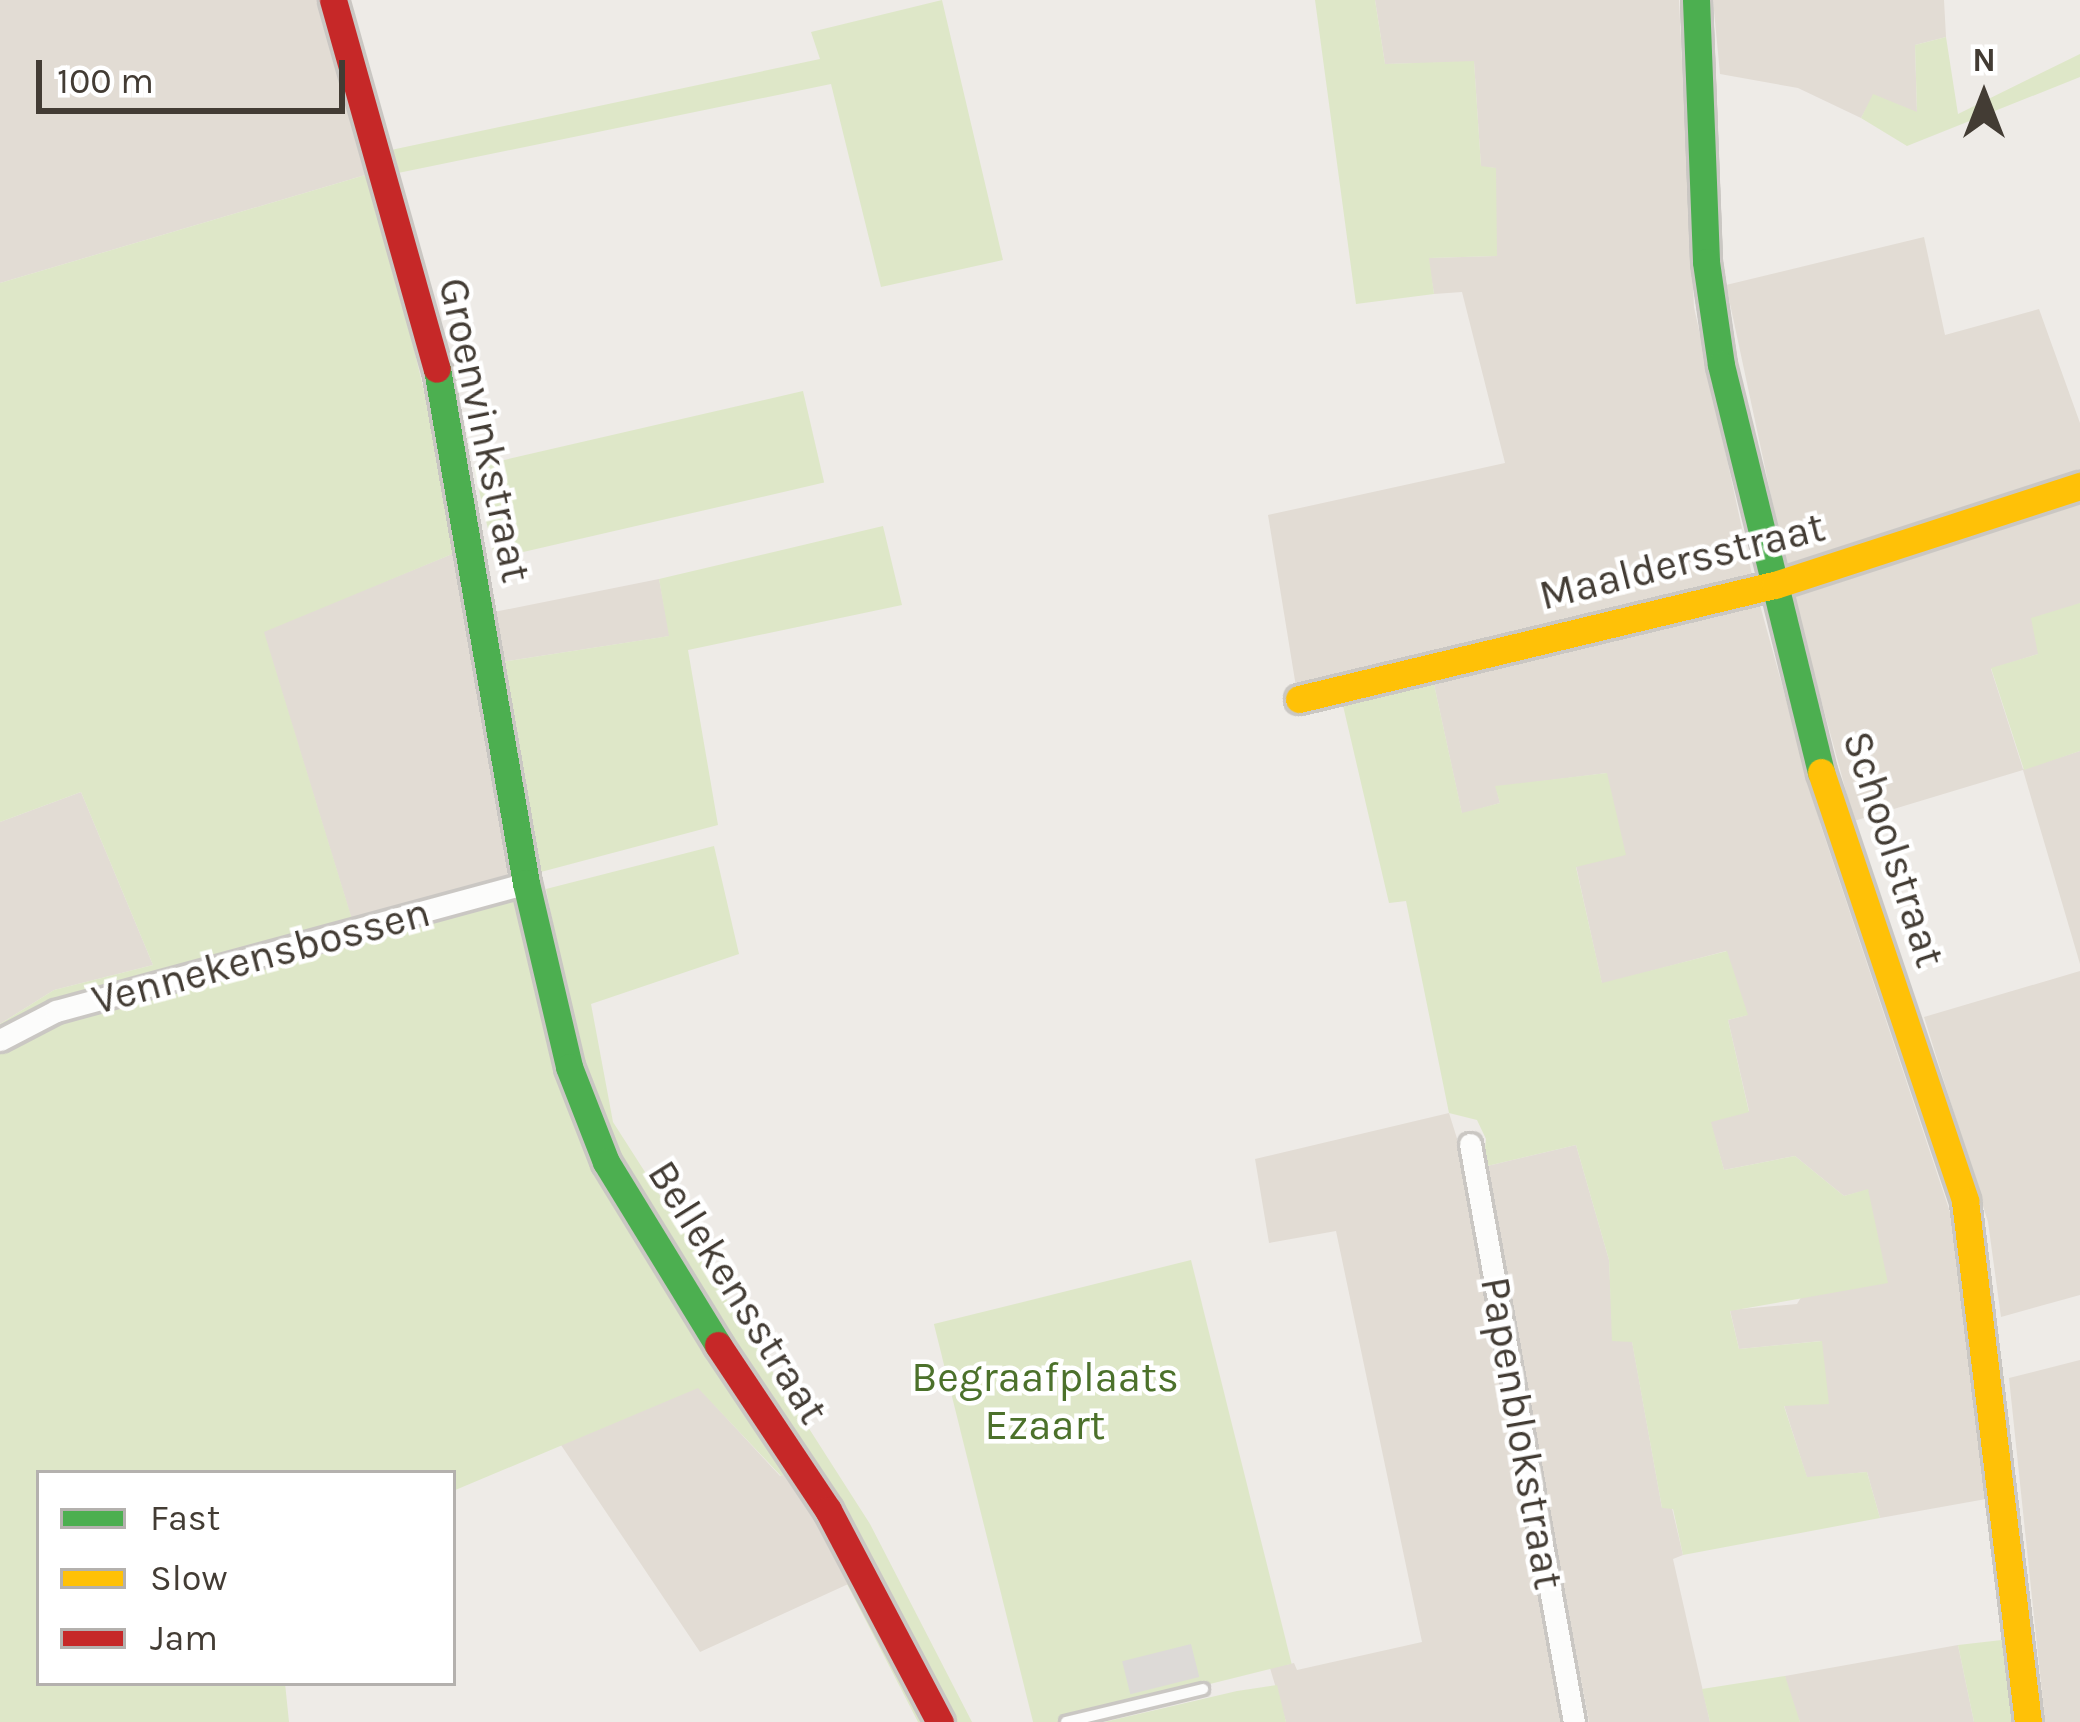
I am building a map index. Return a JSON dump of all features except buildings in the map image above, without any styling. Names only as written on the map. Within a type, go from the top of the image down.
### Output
[{"type":"street","name":"Groenvinkstraat","points":[[333,0],[444,395],[526,884]]},
{"type":"street","name":"Schoolstraat","points":[[1696,0],[1709,292],[1823,780],[1965,1202],[2028,1722]]},
{"type":"street","name":"Maaldersstraat","points":[[1299,699],[1774,585],[2080,486]]},
{"type":"street","name":"Vennekensbossen","points":[[0,1040],[56,1011],[526,884]]},
{"type":"street","name":"Bellekensstraat","points":[[526,884],[559,1036],[606,1162],[652,1245],[828,1510],[940,1722]]},
{"type":"street","name":"Papenblokstraat","points":[[1470,1144],[1574,1722]]},
{"type":"lane","points":[[1066,1722],[1204,1689]]},
{"type":"shaded area","points":[[0,0],[322,0],[372,173],[0,283]]},
{"type":"shaded area","points":[[1375,0],[1679,0],[1694,307],[1754,584],[1297,693],[1268,515],[1505,463],[1462,292],[1434,294],[1428,258],[1496,256],[1496,168],[1481,167],[1474,62],[1385,64]]},
{"type":"shaded area","points":[[1713,0],[1944,0],[1946,37],[1915,45],[1917,113],[1874,95],[1861,118],[1798,88],[1720,74]]},
{"type":"shaded area","points":[[1924,237],[1945,335],[2039,309],[2080,423],[2080,474],[1786,566],[1726,285]]},
{"type":"shaded area","points":[[2080,498],[2080,603],[2038,654],[1991,669],[2023,769],[2080,751],[2080,964],[2023,770],[1854,821],[1793,596]]},
{"type":"shaded area","points":[[462,550],[516,898],[359,943],[263,631]]},
{"type":"shaded area","points":[[659,579],[670,636],[501,662],[494,612]]},
{"type":"shaded area","points":[[1757,594],[1821,826],[1956,1230],[1986,1499],[1880,1518],[1867,1472],[1807,1478],[1784,1405],[1821,1341],[1739,1349],[1730,1310],[1797,1304],[1867,1190],[1844,1196],[1795,1156],[1724,1170],[1710,1121],[1749,1111],[1728,1020],[1747,1015],[1726,951],[1602,984],[1576,866],[1607,773],[1496,787],[1500,803],[1462,814],[1432,675]]},
{"type":"shaded area","points":[[81,792],[153,965],[54,990],[0,1024],[0,822]]},
{"type":"shaded area","points":[[2080,971],[2080,1295],[2001,1317],[1988,1222],[1924,1017]]},
{"type":"shaded area","points":[[1449,1113],[1466,1167],[1569,1722],[1286,1722],[1270,1668],[1294,1663],[1297,1670],[1422,1642],[1336,1231],[1269,1243],[1255,1159]]},
{"type":"shaded area","points":[[1576,1145],[1609,1260],[1613,1341],[1632,1341],[1662,1508],[1672,1508],[1683,1555],[1673,1559],[1710,1722],[1589,1722],[1483,1167]]},
{"type":"shaded area","points":[[2080,1360],[2080,1722],[2045,1722],[2009,1378]]},
{"type":"shaded area","points":[[698,1387],[780,1476],[790,1472],[857,1580],[700,1652],[561,1445]]},
{"type":"shaded area","points":[[1191,1644],[1199,1677],[1130,1694],[1122,1661]]},
{"type":"shaded area","points":[[1958,1645],[1974,1722],[1800,1722],[1787,1694],[1785,1676]]},
{"type":"green space","points":[[942,0],[1003,260],[881,287],[831,84],[398,173],[391,150],[820,59],[811,32]]},
{"type":"green space","points":[[1315,0],[1375,0],[1385,64],[1474,61],[1481,166],[1496,168],[1497,256],[1429,258],[1434,294],[1356,304]]},
{"type":"green space","points":[[1946,37],[1958,114],[2080,54],[2080,77],[1907,146],[1861,118],[1873,94],[1917,112],[1915,45]]},
{"type":"green space","points":[[372,173],[462,550],[264,632],[359,942],[516,898],[539,1010],[569,1006],[546,889],[714,846],[739,954],[591,1004],[613,1122],[870,1524],[972,1722],[918,1722],[847,1584],[856,1580],[789,1472],[781,1476],[698,1388],[456,1490],[456,1470],[36,1470],[36,1686],[285,1686],[289,1722],[0,1722],[0,1024],[54,990],[153,965],[81,792],[0,822],[0,283]]},
{"type":"green space","points":[[803,391],[824,483],[495,559],[474,467]]},
{"type":"green space","points":[[883,526],[902,605],[688,650],[718,825],[537,873],[501,662],[669,636],[659,579]]},
{"type":"green space","points":[[2080,603],[2080,751],[2024,770],[1991,668],[2038,654],[2031,618]]},
{"type":"green space","points":[[1432,675],[1462,813],[1500,803],[1495,786],[1607,773],[1626,855],[1576,867],[1602,983],[1727,951],[1748,1015],[1728,1020],[1749,1112],[1711,1122],[1724,1170],[1795,1156],[1844,1196],[1868,1189],[1888,1283],[1730,1311],[1739,1349],[1822,1341],[1829,1404],[1784,1406],[1807,1477],[1867,1472],[1880,1518],[1683,1555],[1673,1509],[1662,1508],[1632,1342],[1612,1341],[1609,1260],[1576,1145],[1483,1167],[1486,1139],[1477,1120],[1449,1113],[1406,901],[1389,903],[1341,697]]},
{"type":"green space","name":"Begraafplaats Ezaart","points":[[1191,1260],[1292,1664],[1058,1722],[1033,1722],[934,1324]]},
{"type":"green space","points":[[2002,1640],[2014,1722],[1974,1722],[1958,1645]]},
{"type":"green space","points":[[1785,1676],[1800,1722],[1710,1722],[1702,1689]]},
{"type":"green space","points":[[1277,1685],[1286,1722],[1104,1722],[1237,1691]]},
{"type":"traffic: fast","points":[[1696,0],[1706,262],[1721,365],[1821,772]]},
{"type":"traffic: fast","points":[[437,369],[526,883],[569,1067],[606,1162],[718,1345]]},
{"type":"traffic: slow","points":[[1299,699],[1775,585],[2080,486]]},
{"type":"traffic: slow","points":[[1821,772],[1965,1201],[2028,1722]]},
{"type":"traffic: jam","points":[[333,0],[437,369]]},
{"type":"traffic: jam","points":[[718,1345],[828,1510],[940,1722]]}]
